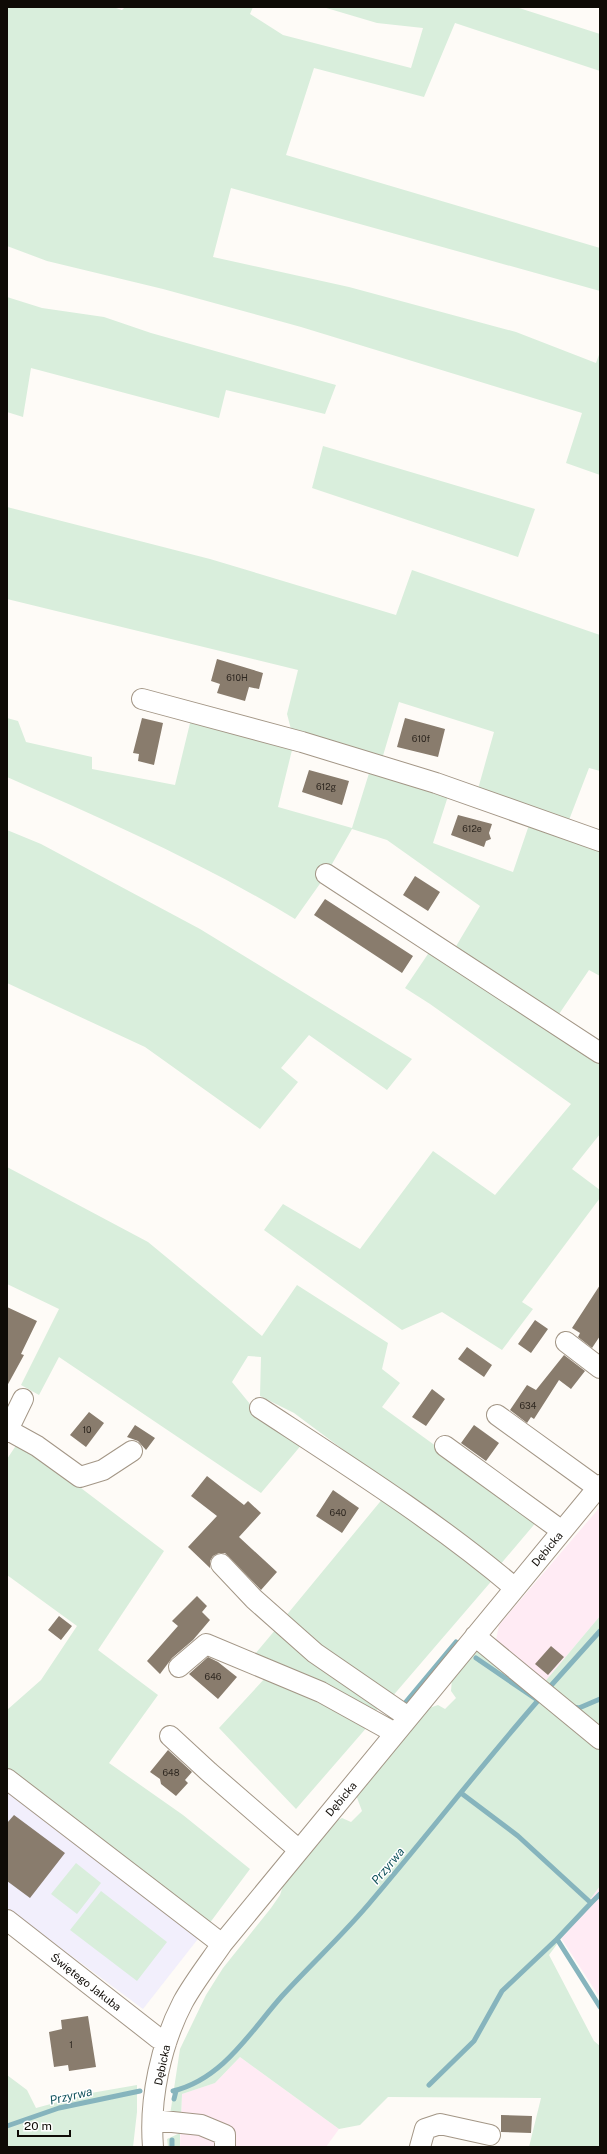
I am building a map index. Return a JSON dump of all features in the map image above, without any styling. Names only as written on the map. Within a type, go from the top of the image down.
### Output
[{"type":"street","points":[[142,699],[302,742],[429,780],[600,841]]},
{"type":"street","points":[[326,874],[600,1053]]},
{"type":"street","points":[[566,1342],[600,1368]]},
{"type":"street","points":[[17,1400],[7,1431],[37,1446],[80,1477],[103,1470],[132,1451]]},
{"type":"street","points":[[260,1408],[403,1502],[483,1561],[515,1588]]},
{"type":"street","points":[[497,1415],[599,1486]]},
{"type":"street","points":[[445,1446],[562,1531]]},
{"type":"street","name":"Dębicka","points":[[153,2147],[153,2120],[158,2077],[167,2040],[183,2002],[222,1944],[599,1486]]},
{"type":"street","points":[[222,1564],[254,1599],[315,1653],[408,1717]]},
{"type":"street","points":[[475,1636],[600,1739]]},
{"type":"street","points":[[179,1667],[206,1644],[321,1692],[395,1733]]},
{"type":"street","points":[[170,1736],[299,1850]]},
{"type":"street","points":[[7,1779],[222,1944]]},
{"type":"street","name":"Świętego Jakuba","points":[[7,1920],[158,2038],[167,2040]]},
{"type":"street","points":[[153,2120],[201,2125],[225,2135],[225,2147]]},
{"type":"street","points":[[420,2147],[425,2129],[440,2124],[490,2135]]},
{"type":"shaded area","points":[[600,1507],[600,1616],[543,1684],[500,1649],[496,1640],[499,1625]]},
{"type":"shaded area","points":[[7,1787],[201,1935],[143,2009],[7,1908]]},
{"type":"shaded area","points":[[600,1886],[600,1998],[561,1938]]},
{"type":"shaded area","points":[[240,2057],[339,2129],[326,2147],[180,2147],[182,2094],[215,2083]]},
{"type":"green space","points":[[7,7],[113,7],[122,10],[125,7],[253,7],[250,14],[283,35],[411,68],[423,28],[377,23],[323,7],[516,7],[600,34],[600,71],[455,23],[424,97],[314,68],[286,155],[600,248],[600,291],[231,188],[213,257],[349,287],[516,332],[596,363],[600,352],[600,475],[566,463],[582,413],[301,327],[163,289],[47,261],[7,246]]},
{"type":"green space","points":[[7,297],[42,308],[104,317],[151,333],[336,385],[325,414],[226,390],[219,418],[31,368],[23,417],[7,412]]},
{"type":"green space","points":[[323,446],[535,509],[518,557],[312,488]]},
{"type":"green space","points":[[7,507],[210,559],[396,615],[412,570],[600,635],[600,771],[589,768],[569,820],[478,789],[494,732],[399,702],[382,759],[292,733],[287,714],[298,670],[7,599]]},
{"type":"green space","points":[[7,718],[18,721],[26,742],[92,757],[92,769],[175,785],[191,719],[293,746],[278,807],[352,828],[370,770],[449,793],[433,843],[513,872],[530,822],[600,847],[600,976],[589,970],[557,1017],[455,948],[480,906],[387,840],[352,829],[324,878],[295,919],[225,879],[153,843],[7,777]]},
{"type":"green space","points":[[7,830],[41,844],[200,929],[412,1059],[387,1090],[309,1035],[281,1068],[298,1082],[260,1129],[145,1047],[7,983]]},
{"type":"green space","points":[[430,951],[600,1062],[600,1134],[572,1169],[600,1190],[600,1198],[522,1302],[533,1309],[502,1350],[442,1312],[402,1330],[264,1230],[283,1204],[360,1249],[433,1151],[495,1195],[571,1104],[430,1004],[405,988]]},
{"type":"green space","points":[[7,1167],[148,1242],[262,1336],[297,1285],[388,1343],[382,1369],[400,1383],[382,1407],[538,1520],[499,1566],[294,1413],[260,1396],[261,1357],[248,1356],[232,1382],[250,1404],[303,1443],[261,1493],[59,1357],[39,1395],[21,1385],[59,1309],[7,1284]]},
{"type":"green space","points":[[19,1441],[164,1551],[98,1650],[158,1695],[109,1763],[183,1815],[250,1869],[209,1924],[7,1769],[7,1710],[41,1680],[77,1626],[7,1575],[7,1459]]},
{"type":"green space","points":[[384,1497],[495,1577],[391,1698],[328,1655],[285,1617]]},
{"type":"green space","points":[[600,1616],[600,1728],[543,1684]]},
{"type":"green space","points":[[276,1629],[381,1704],[374,1714],[270,1659],[255,1654]]},
{"type":"green space","points":[[477,1651],[487,1656],[600,1746],[600,1886],[549,1955],[594,2041],[600,2046],[600,2147],[529,2147],[541,2098],[388,2097],[360,2125],[339,2129],[240,2057],[215,2083],[182,2094],[181,2118],[170,2115],[180,2049],[206,1995],[223,1968],[271,1908],[280,1895],[285,1880],[336,1821],[342,1818],[351,1822],[362,1811],[356,1795],[426,1709],[438,1705],[445,1709],[456,1698],[451,1691],[452,1678]]},
{"type":"green space","points":[[267,1676],[368,1726],[296,1809],[219,1728]]},
{"type":"green space","points":[[76,1863],[101,1883],[77,1914],[51,1894]]},
{"type":"green space","points":[[101,1891],[167,1942],[137,1981],[70,1930]]},
{"type":"green space","points":[[7,2075],[27,2090],[36,2108],[91,2093],[137,2085],[137,2112],[133,2147],[7,2147]]},
{"type":"green space","points":[[180,2133],[180,2147],[168,2147],[167,2139]]},
{"type":"building","points":[[217,659],[263,673],[259,689],[249,687],[245,701],[217,693],[220,684],[211,681]]},
{"type":"building","points":[[142,718],[163,723],[154,765],[138,761],[139,754],[133,753]]},
{"type":"building","points":[[405,718],[445,729],[438,757],[397,747]]},
{"type":"building","points":[[309,770],[349,781],[342,805],[302,792]]},
{"type":"building","points":[[458,815],[492,824],[489,833],[491,839],[486,841],[484,847],[451,835]]},
{"type":"building","points":[[415,876],[440,892],[428,911],[403,895]]},
{"type":"building","points":[[325,899],[413,956],[402,973],[314,915]]},
{"type":"building","points":[[600,1285],[600,1336],[592,1348],[578,1337],[580,1333],[572,1328]]},
{"type":"building","points":[[7,1307],[37,1321],[21,1354],[24,1355],[7,1386]]},
{"type":"building","points":[[535,1320],[548,1329],[531,1353],[518,1344]]},
{"type":"building","points":[[467,1347],[492,1365],[484,1377],[458,1359]]},
{"type":"building","points":[[564,1355],[585,1371],[571,1389],[559,1380],[534,1419],[531,1417],[527,1423],[510,1410],[527,1385],[536,1390]]},
{"type":"building","points":[[432,1389],[445,1399],[426,1426],[412,1417]]},
{"type":"building","points":[[89,1412],[104,1423],[86,1447],[70,1435]]},
{"type":"building","points":[[135,1425],[155,1438],[146,1450],[138,1441],[127,1437]]},
{"type":"building","points":[[474,1425],[499,1443],[486,1461],[461,1443]]},
{"type":"building","points":[[207,1476],[244,1505],[248,1501],[261,1513],[239,1537],[277,1572],[261,1590],[225,1553],[219,1553],[213,1556],[210,1561],[210,1568],[188,1547],[217,1516],[191,1496]]},
{"type":"building","points":[[333,1490],[359,1508],[342,1533],[316,1516]]},
{"type":"building","points":[[197,1596],[207,1606],[202,1612],[210,1620],[193,1640],[172,1658],[160,1674],[147,1661],[178,1626],[172,1621]]},
{"type":"building","points":[[59,1616],[72,1626],[61,1640],[48,1630]]},
{"type":"building","points":[[551,1646],[564,1657],[548,1675],[535,1664]]},
{"type":"building","points":[[208,1657],[218,1662],[237,1677],[218,1699],[189,1674]]},
{"type":"building","points":[[168,1750],[192,1772],[185,1780],[188,1783],[176,1796],[161,1784],[160,1779],[150,1772]]},
{"type":"building","points":[[14,1815],[65,1853],[30,1898],[7,1881],[7,1823]]},
{"type":"building","points":[[88,2016],[96,2067],[69,2071],[68,2065],[54,2067],[49,2032],[62,2029],[61,2020]]},
{"type":"building","points":[[501,2115],[532,2116],[531,2133],[501,2132]]},
{"type":"waterway","name":"Przyrwa","points":[[547,1690],[600,1631]]},
{"type":"waterway","points":[[405,1703],[456,1642]]},
{"type":"waterway","points":[[476,1658],[536,1699]]},
{"type":"waterway","name":"Przyrwa","points":[[173,2091],[191,2085],[207,2076],[221,2065],[247,2039],[282,1996],[362,1912],[542,1696]]},
{"type":"waterway","points":[[573,1707],[579,1708],[600,1699]]},
{"type":"waterway","points":[[461,1793],[518,1836],[591,1903],[557,1939],[600,2007]]},
{"type":"waterway","points":[[591,1903],[600,1894]]},
{"type":"waterway","points":[[429,2085],[474,2041],[502,1991],[557,1939]]},
{"type":"waterway","name":"Przyrwa","points":[[7,2126],[59,2108],[140,2091]]},
{"type":"waterway","points":[[174,2099],[176,2091]]},
{"type":"waterway","points":[[172,2140],[172,2147]]}]
